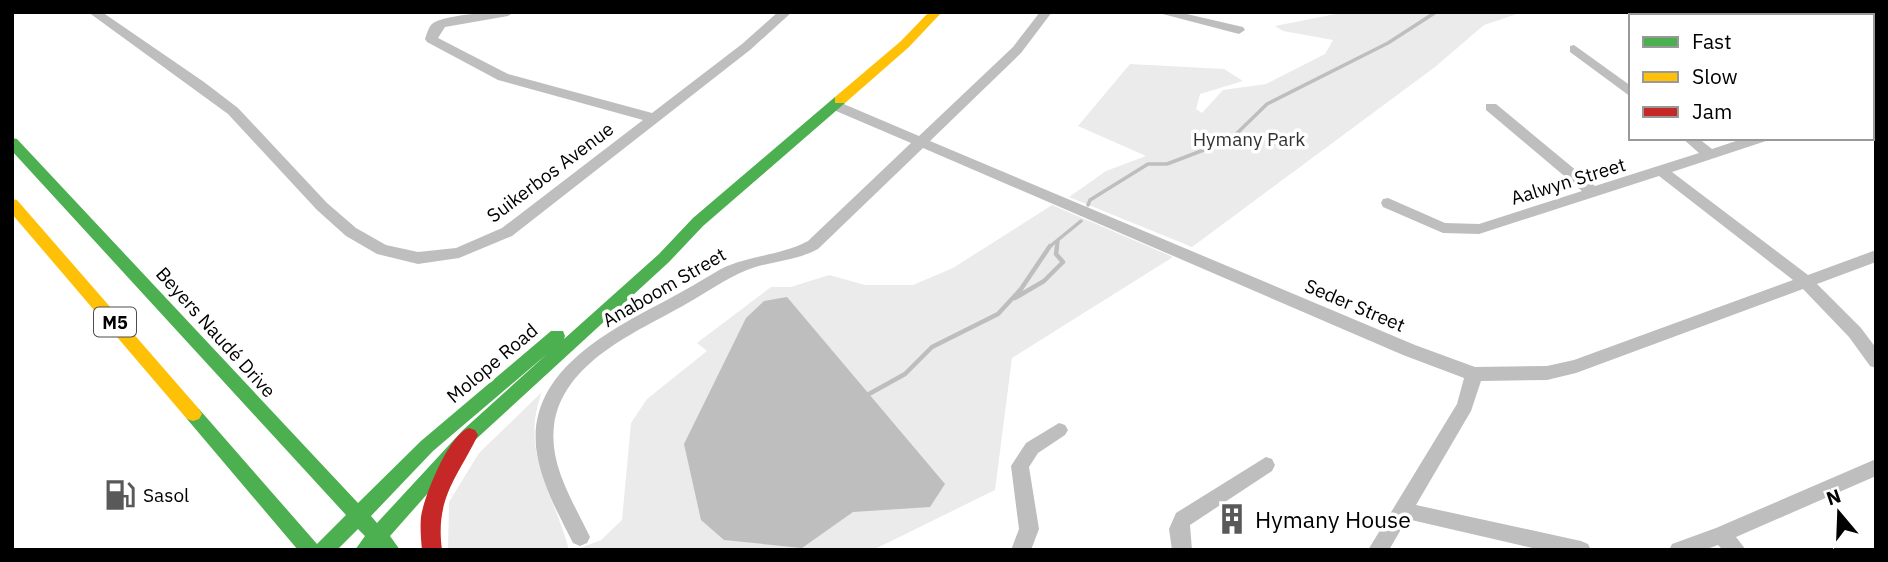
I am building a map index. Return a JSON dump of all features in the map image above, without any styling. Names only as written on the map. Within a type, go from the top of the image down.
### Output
[{"type":"main road","name":"Molope Road","points":[[365,550],[469,435],[655,267],[698,222],[905,44],[936,12]]},
{"type":"main road","name":"Beyers Naudé Drive","points":[[12,142],[390,550]]},
{"type":"main road","name":"M5","points":[[12,204],[310,550]]},
{"type":"main road","name":"Molope Road","points":[[324,550],[356,515],[465,412],[661,246],[698,222]]},
{"type":"main road","points":[[432,550],[428,521],[434,495],[469,435]]},
{"type":"street","name":"Suikerbos Avenue","points":[[94,12],[216,97],[298,181],[361,240],[374,249],[401,257],[435,258],[484,244],[507,232],[747,47],[786,12]]},
{"type":"street","points":[[508,12],[441,24],[435,28],[431,39],[503,76],[653,118]]},
{"type":"street","name":"Anaboom Street","points":[[580,537],[553,479],[547,454],[545,428],[549,407],[562,382],[617,336],[721,277],[743,266],[786,257],[813,244],[1017,50],[1046,12]]},
{"type":"street","points":[[1161,12],[1239,30]]},
{"type":"street","points":[[1574,48],[1629,91]]},
{"type":"street","name":"Seder Street","points":[[834,106],[1198,261],[1474,374],[1547,373],[1576,366],[1876,256]]},
{"type":"street","points":[[1491,107],[1592,192]]},
{"type":"street","points":[[1691,140],[1710,155]]},
{"type":"street","name":"Aalwyn Street","points":[[1388,203],[1443,228],[1467,231],[1662,172],[1755,140]]},
{"type":"street","points":[[1662,172],[1803,281],[1846,319],[1876,360]]},
{"type":"street","points":[[1378,550],[1465,406],[1474,374]]},
{"type":"street","points":[[1021,550],[1029,529],[1020,466],[1032,448],[1059,430]]},
{"type":"street","points":[[1182,550],[1179,529],[1184,519],[1265,466]]},
{"type":"street","points":[[1679,550],[1721,535],[1876,467]]},
{"type":"street","points":[[1402,510],[1581,550]]},
{"type":"street","points":[[1721,535],[1736,550]]},
{"type":"green space","name":"Hymany Park","points":[[1346,12],[1523,12],[1484,25],[1435,67],[1192,247],[1069,197],[1106,171],[1146,156],[1078,126],[1130,64],[1224,69],[1243,81],[1200,94],[1196,109],[1202,113],[1223,90],[1266,84],[1325,54],[1333,40],[1283,31],[1275,26]]},
{"type":"green space","points":[[1052,205],[1173,257],[1012,358],[995,490],[873,550],[575,550],[601,540],[622,520],[631,423],[647,399],[707,351],[697,343],[771,287],[791,287],[829,275],[865,285],[913,285],[953,268]]},
{"type":"green space","points":[[542,392],[534,434],[536,453],[569,550],[448,550],[449,502],[479,453]]},
{"type":"shaded area","points":[[787,297],[945,484],[930,507],[853,512],[802,548],[724,540],[701,520],[684,444],[746,318],[764,301]]},
{"type":"waterway","points":[[1088,205],[1090,200],[1148,164],[1167,164],[1230,140],[1267,104],[1388,43],[1436,12]]},
{"type":"waterway","points":[[1049,247],[1081,221]]},
{"type":"waterway","points":[[1057,248],[1058,241]]},
{"type":"waterway","points":[[1015,298],[1044,281],[1063,262],[1056,254],[1057,246]]},
{"type":"waterway","points":[[869,394],[905,374],[932,347],[998,314],[1021,289],[1049,247]]},
{"type":"traffic: fast","points":[[365,550],[469,435],[664,258],[698,222],[840,100]]},
{"type":"traffic: fast","points":[[12,142],[390,550]]},
{"type":"traffic: fast","points":[[324,550],[427,446],[557,336]]},
{"type":"traffic: fast","points":[[193,414],[310,550]]},
{"type":"traffic: slow","points":[[840,100],[905,44],[936,12]]},
{"type":"traffic: slow","points":[[12,204],[193,414]]},
{"type":"traffic: jam","points":[[432,550],[430,534],[433,504],[444,476],[469,435]]},
{"type":"place","name":"Sasol","points":[[120,495]]},
{"type":"place","name":"Hymany House","points":[[1232,519]]}]
